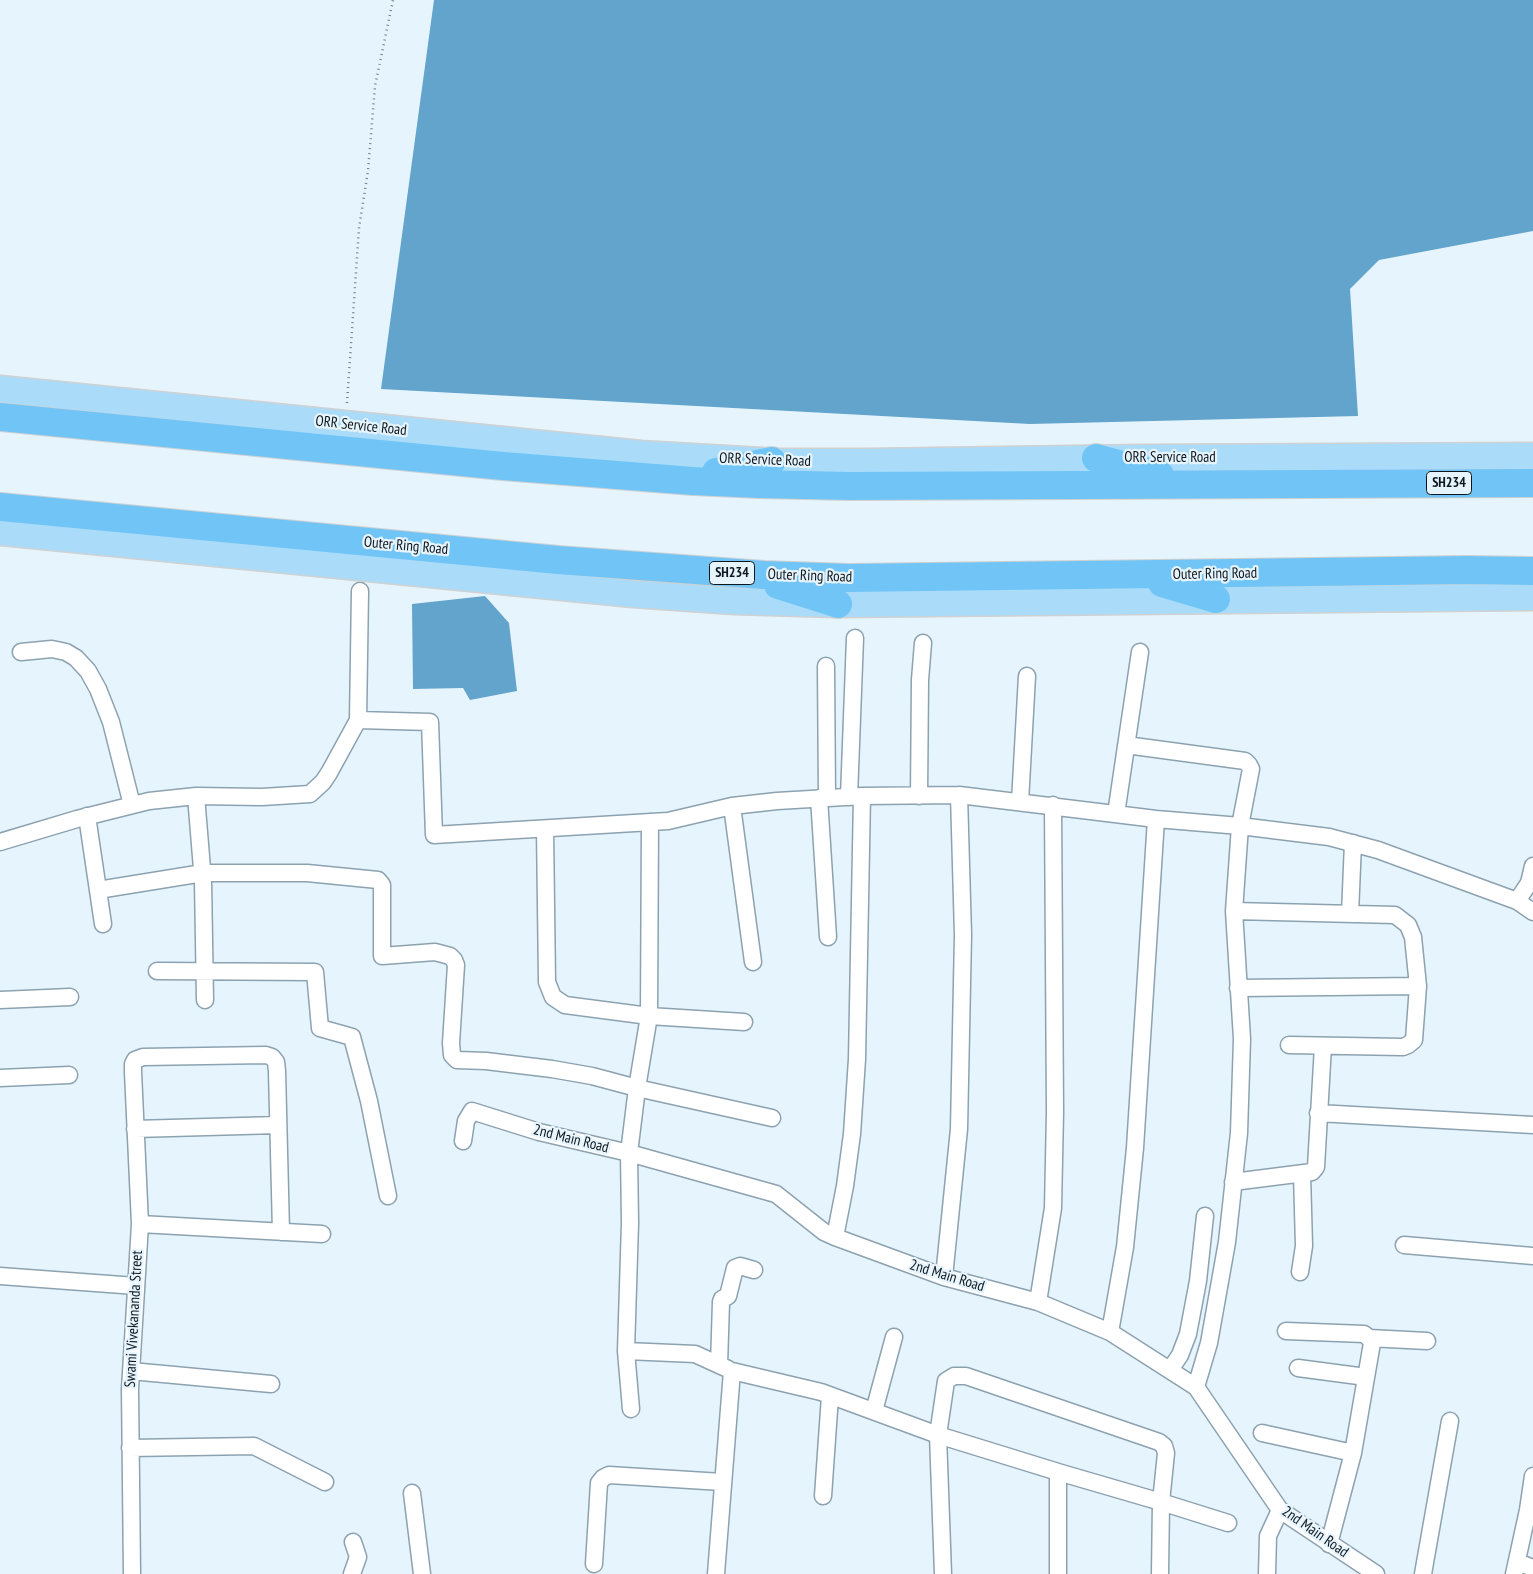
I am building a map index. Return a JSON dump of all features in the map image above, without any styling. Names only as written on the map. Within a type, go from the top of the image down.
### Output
[{"type":"highway","name":"SH234","points":[[0,417],[503,466],[678,480],[759,484],[850,486],[1533,484]]},
{"type":"highway","points":[[1096,458],[1197,485]]},
{"type":"highway","points":[[678,480],[772,461]]},
{"type":"highway","name":"Outer Ring Road","points":[[0,507],[558,560],[744,574],[849,578],[1135,576],[1467,570],[1533,571]]},
{"type":"highway","points":[[744,574],[838,604]]},
{"type":"highway","points":[[1135,576],[1216,599]]},
{"type":"main road","name":"ORR Service Road","points":[[0,389],[641,454],[772,461],[866,462],[1096,458],[1533,456]]},
{"type":"main road","points":[[0,532],[633,594],[734,601],[838,604],[1533,597]]},
{"type":"street","points":[[0,842],[87,816],[149,801],[196,796],[262,798],[310,794],[323,782],[329,773],[358,720],[360,591]]},
{"type":"street","points":[[835,1237],[845,1186],[852,1134],[857,1059],[854,638]]},
{"type":"street","points":[[918,796],[922,642]]},
{"type":"street","points":[[21,652],[52,648],[66,652],[76,658],[88,671],[111,722],[132,805]]},
{"type":"street","points":[[1116,814],[1140,652]]},
{"type":"street","points":[[826,666],[823,798],[828,937]]},
{"type":"street","points":[[1020,802],[1027,676]]},
{"type":"street","points":[[358,720],[430,722],[434,835],[668,821],[732,806],[777,800],[856,796],[959,795],[1156,820],[1240,826],[1329,837],[1378,850],[1517,901],[1533,912]]},
{"type":"street","points":[[1126,745],[1245,761],[1251,769],[1240,826],[1234,911],[1242,1038],[1238,1133],[1227,1242],[1209,1343],[1196,1387]]},
{"type":"street","points":[[944,1277],[959,1129],[963,935],[959,795]]},
{"type":"street","points":[[196,796],[202,874],[205,1000]]},
{"type":"street","points":[[732,806],[753,962]]},
{"type":"street","points":[[1038,1302],[1053,1208],[1053,806]]},
{"type":"street","points":[[87,816],[102,924]]},
{"type":"street","points":[[1110,1332],[1125,1247],[1135,1148],[1156,820]]},
{"type":"street","points":[[631,1408],[626,1351],[630,1223],[629,1153],[637,1088],[650,1016],[650,822]]},
{"type":"street","points":[[545,829],[547,982],[553,997],[566,1005],[650,1016],[744,1022]]},
{"type":"street","points":[[1350,914],[1354,843]]},
{"type":"street","points":[[1517,901],[1529,883],[1533,866]]},
{"type":"street","points":[[98,890],[202,874],[307,873],[378,880],[382,885],[382,956],[435,952],[450,956],[456,964],[451,1043],[452,1055],[456,1060],[486,1061],[592,1076],[772,1118]]},
{"type":"street","points":[[1234,911],[1395,915],[1408,925],[1413,937],[1418,986],[1414,1040],[1403,1047],[1289,1045]]},
{"type":"street","points":[[157,971],[205,973],[315,972],[320,1028],[352,1037],[369,1101],[388,1196]]},
{"type":"street","points":[[1238,988],[1418,986]]},
{"type":"street","points":[[0,1000],[70,997]]},
{"type":"street","points":[[1233,1182],[1302,1174],[1312,1172],[1316,1167],[1323,1046]]},
{"type":"street","name":"Swami Vivekananda Street","points":[[132,1574],[131,1371],[140,1224],[132,1064],[135,1060],[144,1057],[266,1054],[276,1062],[278,1125]]},
{"type":"street","points":[[0,1078],[69,1076]]},
{"type":"street","name":"2nd Main Road","points":[[463,1140],[466,1121],[472,1111],[539,1132],[629,1153],[776,1194],[824,1232],[835,1237],[944,1277],[1038,1302],[1110,1332],[1196,1387],[1280,1510],[1376,1574]]},
{"type":"street","points":[[1318,1113],[1533,1125]]},
{"type":"street","points":[[135,1129],[278,1125],[281,1232]]},
{"type":"street","points":[[1300,1272],[1304,1246],[1302,1174]]},
{"type":"street","points":[[1170,1370],[1180,1355],[1188,1334],[1198,1281],[1205,1216]]},
{"type":"street","points":[[140,1224],[322,1234]]},
{"type":"street","points":[[1404,1245],[1533,1256]]},
{"type":"street","points":[[716,1574],[722,1482],[725,1368],[721,1302],[728,1296],[734,1268],[740,1266],[754,1270]]},
{"type":"street","points":[[0,1276],[136,1286]]},
{"type":"street","points":[[1286,1331],[1364,1334],[1372,1343],[1353,1453],[1329,1544]]},
{"type":"street","points":[[874,1411],[894,1337]]},
{"type":"street","points":[[1369,1338],[1427,1341]]},
{"type":"street","points":[[626,1351],[695,1354],[725,1368],[821,1392],[938,1435],[1228,1523]]},
{"type":"street","points":[[1298,1368],[1366,1377]]},
{"type":"street","points":[[131,1371],[271,1384]]},
{"type":"street","points":[[943,1574],[938,1435],[946,1381],[954,1376],[966,1376],[1159,1442],[1164,1446],[1166,1453],[1160,1502],[1160,1574]]},
{"type":"street","points":[[823,1496],[830,1396]]},
{"type":"street","points":[[1423,1574],[1450,1421]]},
{"type":"street","points":[[1262,1432],[1353,1453]]},
{"type":"street","points":[[130,1448],[254,1446],[325,1482]]},
{"type":"street","points":[[1058,1472],[1058,1574]]},
{"type":"street","points":[[594,1564],[599,1484],[603,1478],[610,1475],[722,1482]]},
{"type":"street","points":[[1533,1476],[1516,1568],[1533,1568]]},
{"type":"street","points":[[412,1493],[422,1574]]},
{"type":"street","points":[[1267,1574],[1268,1536],[1280,1510]]},
{"type":"street","points":[[352,1574],[358,1557],[353,1542]]},
{"type":"path","points":[[345,424],[359,228],[368,171],[375,86],[393,0]]},
{"type":"water","points":[[434,0],[1533,0],[1533,231],[1379,260],[1350,289],[1358,416],[1030,424],[381,389]]},
{"type":"water","points":[[485,596],[509,623],[517,691],[470,700],[463,688],[413,689],[412,604]]}]
